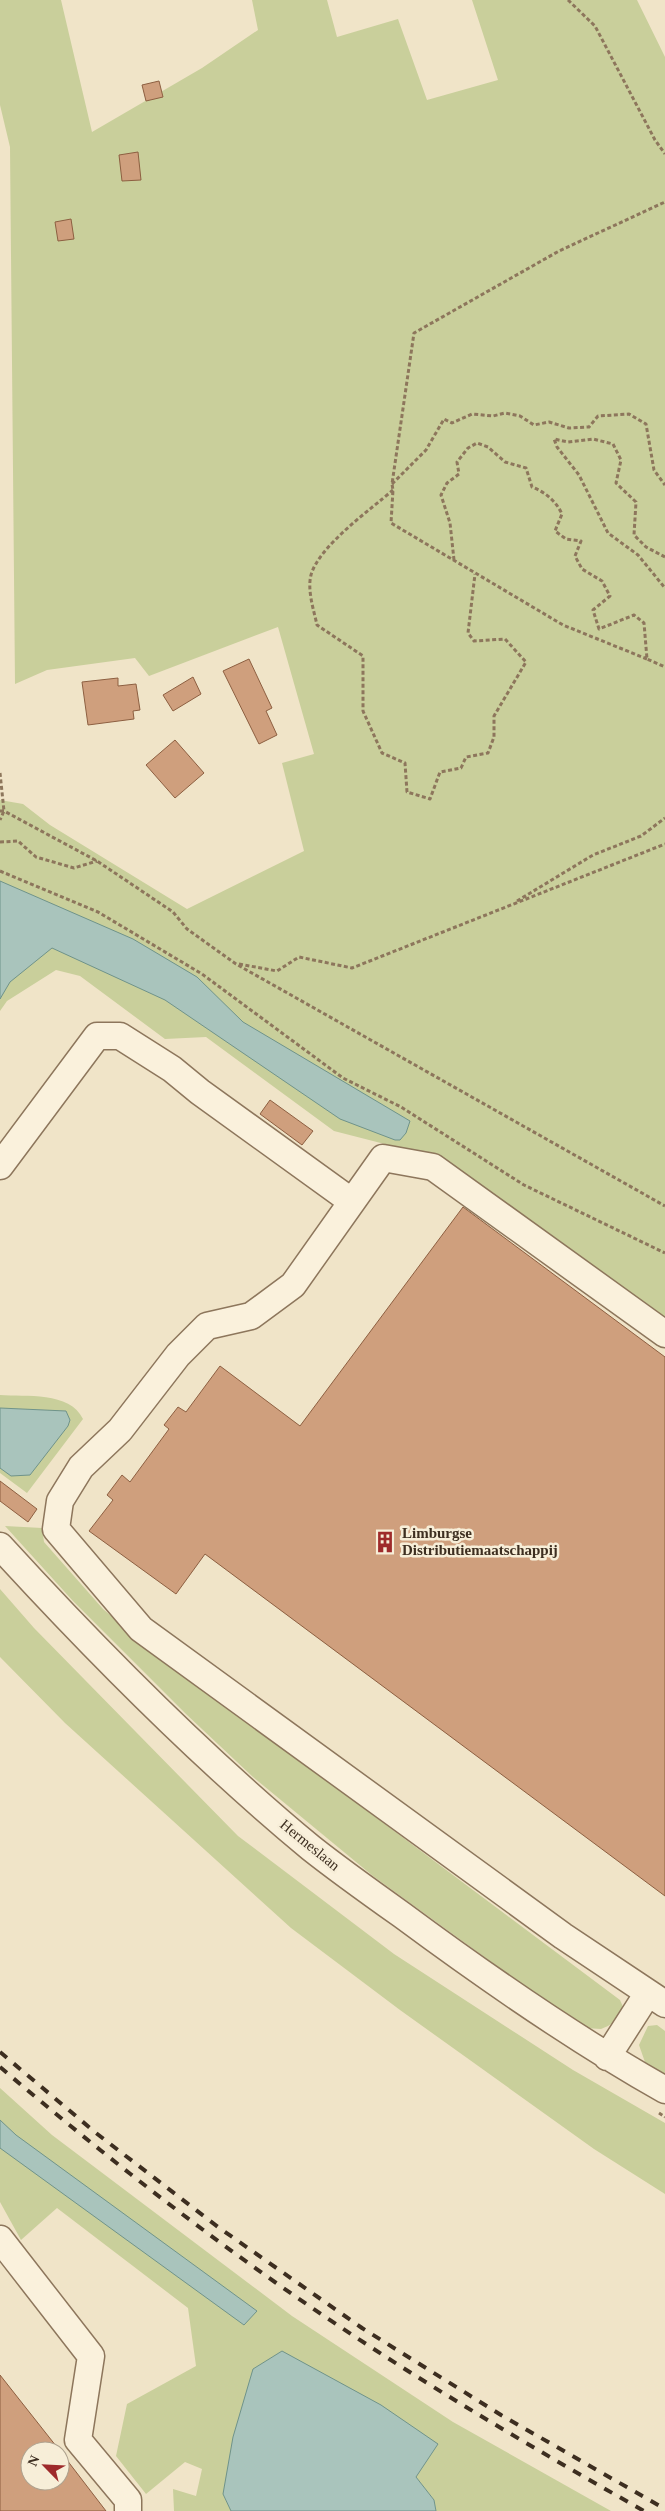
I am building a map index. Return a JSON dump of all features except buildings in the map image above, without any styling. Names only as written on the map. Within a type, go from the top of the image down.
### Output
[{"type":"street","points":[[0,1166],[97,1036],[120,1036],[172,1069],[200,1092],[351,1201]]},
{"type":"street","points":[[606,2057],[656,1999],[563,1936],[141,1629],[56,1529],[60,1501],[81,1467],[120,1430],[178,1355],[207,1326],[251,1316],[293,1285],[383,1158],[433,1167],[665,1334]]},
{"type":"street","name":"Hermeslaan","points":[[0,1546],[64,1616],[158,1709],[313,1849],[489,1980],[606,2057],[665,2090]]},
{"type":"street","points":[[0,2239],[91,2356],[78,2440],[128,2500],[128,2511]]},
{"type":"path","points":[[568,0],[595,26],[655,140],[665,154]]},
{"type":"path","points":[[665,202],[559,251],[414,333],[392,484],[394,490],[391,522],[563,625],[665,667]]},
{"type":"path","points":[[392,484],[426,450],[444,419],[452,423],[472,414],[493,416],[505,413],[520,416],[534,425],[549,422],[569,428],[590,427],[598,416],[629,414],[646,424],[654,470],[665,485]]},
{"type":"path","points":[[665,556],[646,547],[634,535],[636,502],[616,483],[621,460],[613,444],[593,439],[568,442],[554,439],[557,447],[579,475],[608,534],[638,555],[665,588]]},
{"type":"path","points":[[454,561],[450,522],[441,496],[447,483],[459,474],[457,462],[468,448],[477,444],[488,447],[505,462],[526,468],[532,487],[543,491],[558,506],[562,514],[555,531],[566,539],[581,541],[575,556],[582,569],[602,581],[610,596],[593,610],[599,629],[634,615],[644,623],[647,659]]},
{"type":"path","points":[[394,490],[328,546],[311,576],[312,604],[317,625],[364,656],[363,711],[382,753],[405,763],[407,792],[430,799],[440,772],[461,768],[466,757],[488,753],[494,736],[494,716],[526,662],[505,638],[474,641],[468,632],[475,574]]},
{"type":"path","points":[[0,773],[2,811],[0,820]]},
{"type":"path","points":[[2,811],[97,861],[174,912],[187,930],[236,964],[665,1206]]},
{"type":"path","points":[[508,906],[593,855],[641,836],[665,818]]},
{"type":"path","points":[[0,842],[18,841],[36,857],[74,868],[97,861]]},
{"type":"path","points":[[236,964],[277,971],[300,957],[352,968],[665,844]]},
{"type":"path","points":[[0,871],[98,912],[202,974],[343,1078],[401,1107],[524,1185],[665,1253]]},
{"type":"green space","points":[[0,0],[61,0],[92,132],[202,68],[258,30],[252,0],[327,0],[337,37],[398,19],[427,100],[498,80],[472,0],[637,0],[665,57],[665,1318],[447,1160],[334,1131],[206,1037],[165,1039],[80,976],[56,970],[7,1001],[0,1011],[0,800],[23,804],[50,825],[187,909],[304,851],[282,763],[314,754],[278,627],[149,676],[135,658],[47,670],[15,684],[10,147],[0,105]]},
{"type":"green space","points":[[0,1395],[46,1397],[58,1400],[77,1410],[83,1419],[27,1493],[0,1473]]},
{"type":"green space","points":[[5,1526],[42,1528],[44,1542],[103,1609],[143,1643],[620,2000],[624,2009],[620,2018],[601,2029],[585,2028],[550,2005],[373,1876],[253,1777],[186,1714],[73,1601]]},
{"type":"green space","points":[[0,1589],[34,1628],[238,1836],[394,1954],[573,2070],[665,2123],[665,2194],[594,2149],[400,2010],[291,1928],[65,1723],[0,1657]]},
{"type":"green space","points":[[657,2025],[665,2031],[665,2075],[646,2065],[639,2045],[648,2026]]},
{"type":"green space","points":[[0,2088],[52,2135],[292,2316],[453,2422],[611,2511],[436,2511],[434,2500],[416,2477],[438,2444],[223,2494],[231,2511],[174,2511],[173,2489],[196,2496],[202,2469],[185,2462],[146,2494],[116,2456],[127,2404],[196,2366],[188,2308],[57,2208],[21,2240],[0,2202]]},
{"type":"water","points":[[0,881],[133,939],[197,977],[243,1022],[410,1121],[406,1133],[400,1140],[395,1140],[340,1119],[165,1000],[52,948],[10,982],[0,999]]},
{"type":"water","points":[[0,1408],[66,1411],[70,1420],[68,1426],[30,1475],[11,1476],[0,1468]]},
{"type":"water","points":[[0,2120],[16,2135],[257,2311],[244,2325],[0,2148]]},
{"type":"water","points":[[282,2351],[381,2405],[438,2444],[416,2477],[434,2500],[436,2511],[231,2511],[223,2494],[233,2437],[253,2369]]},
{"type":"railway","points":[[0,2052],[96,2133],[218,2227],[362,2328],[501,2415],[665,2509]]},
{"type":"railway","points":[[0,2067],[130,2174],[219,2242],[310,2307],[392,2361],[464,2405],[644,2511]]},
{"type":"place","name":"Limburgse Distributiemaatschappij","points":[[385,1542]]}]
